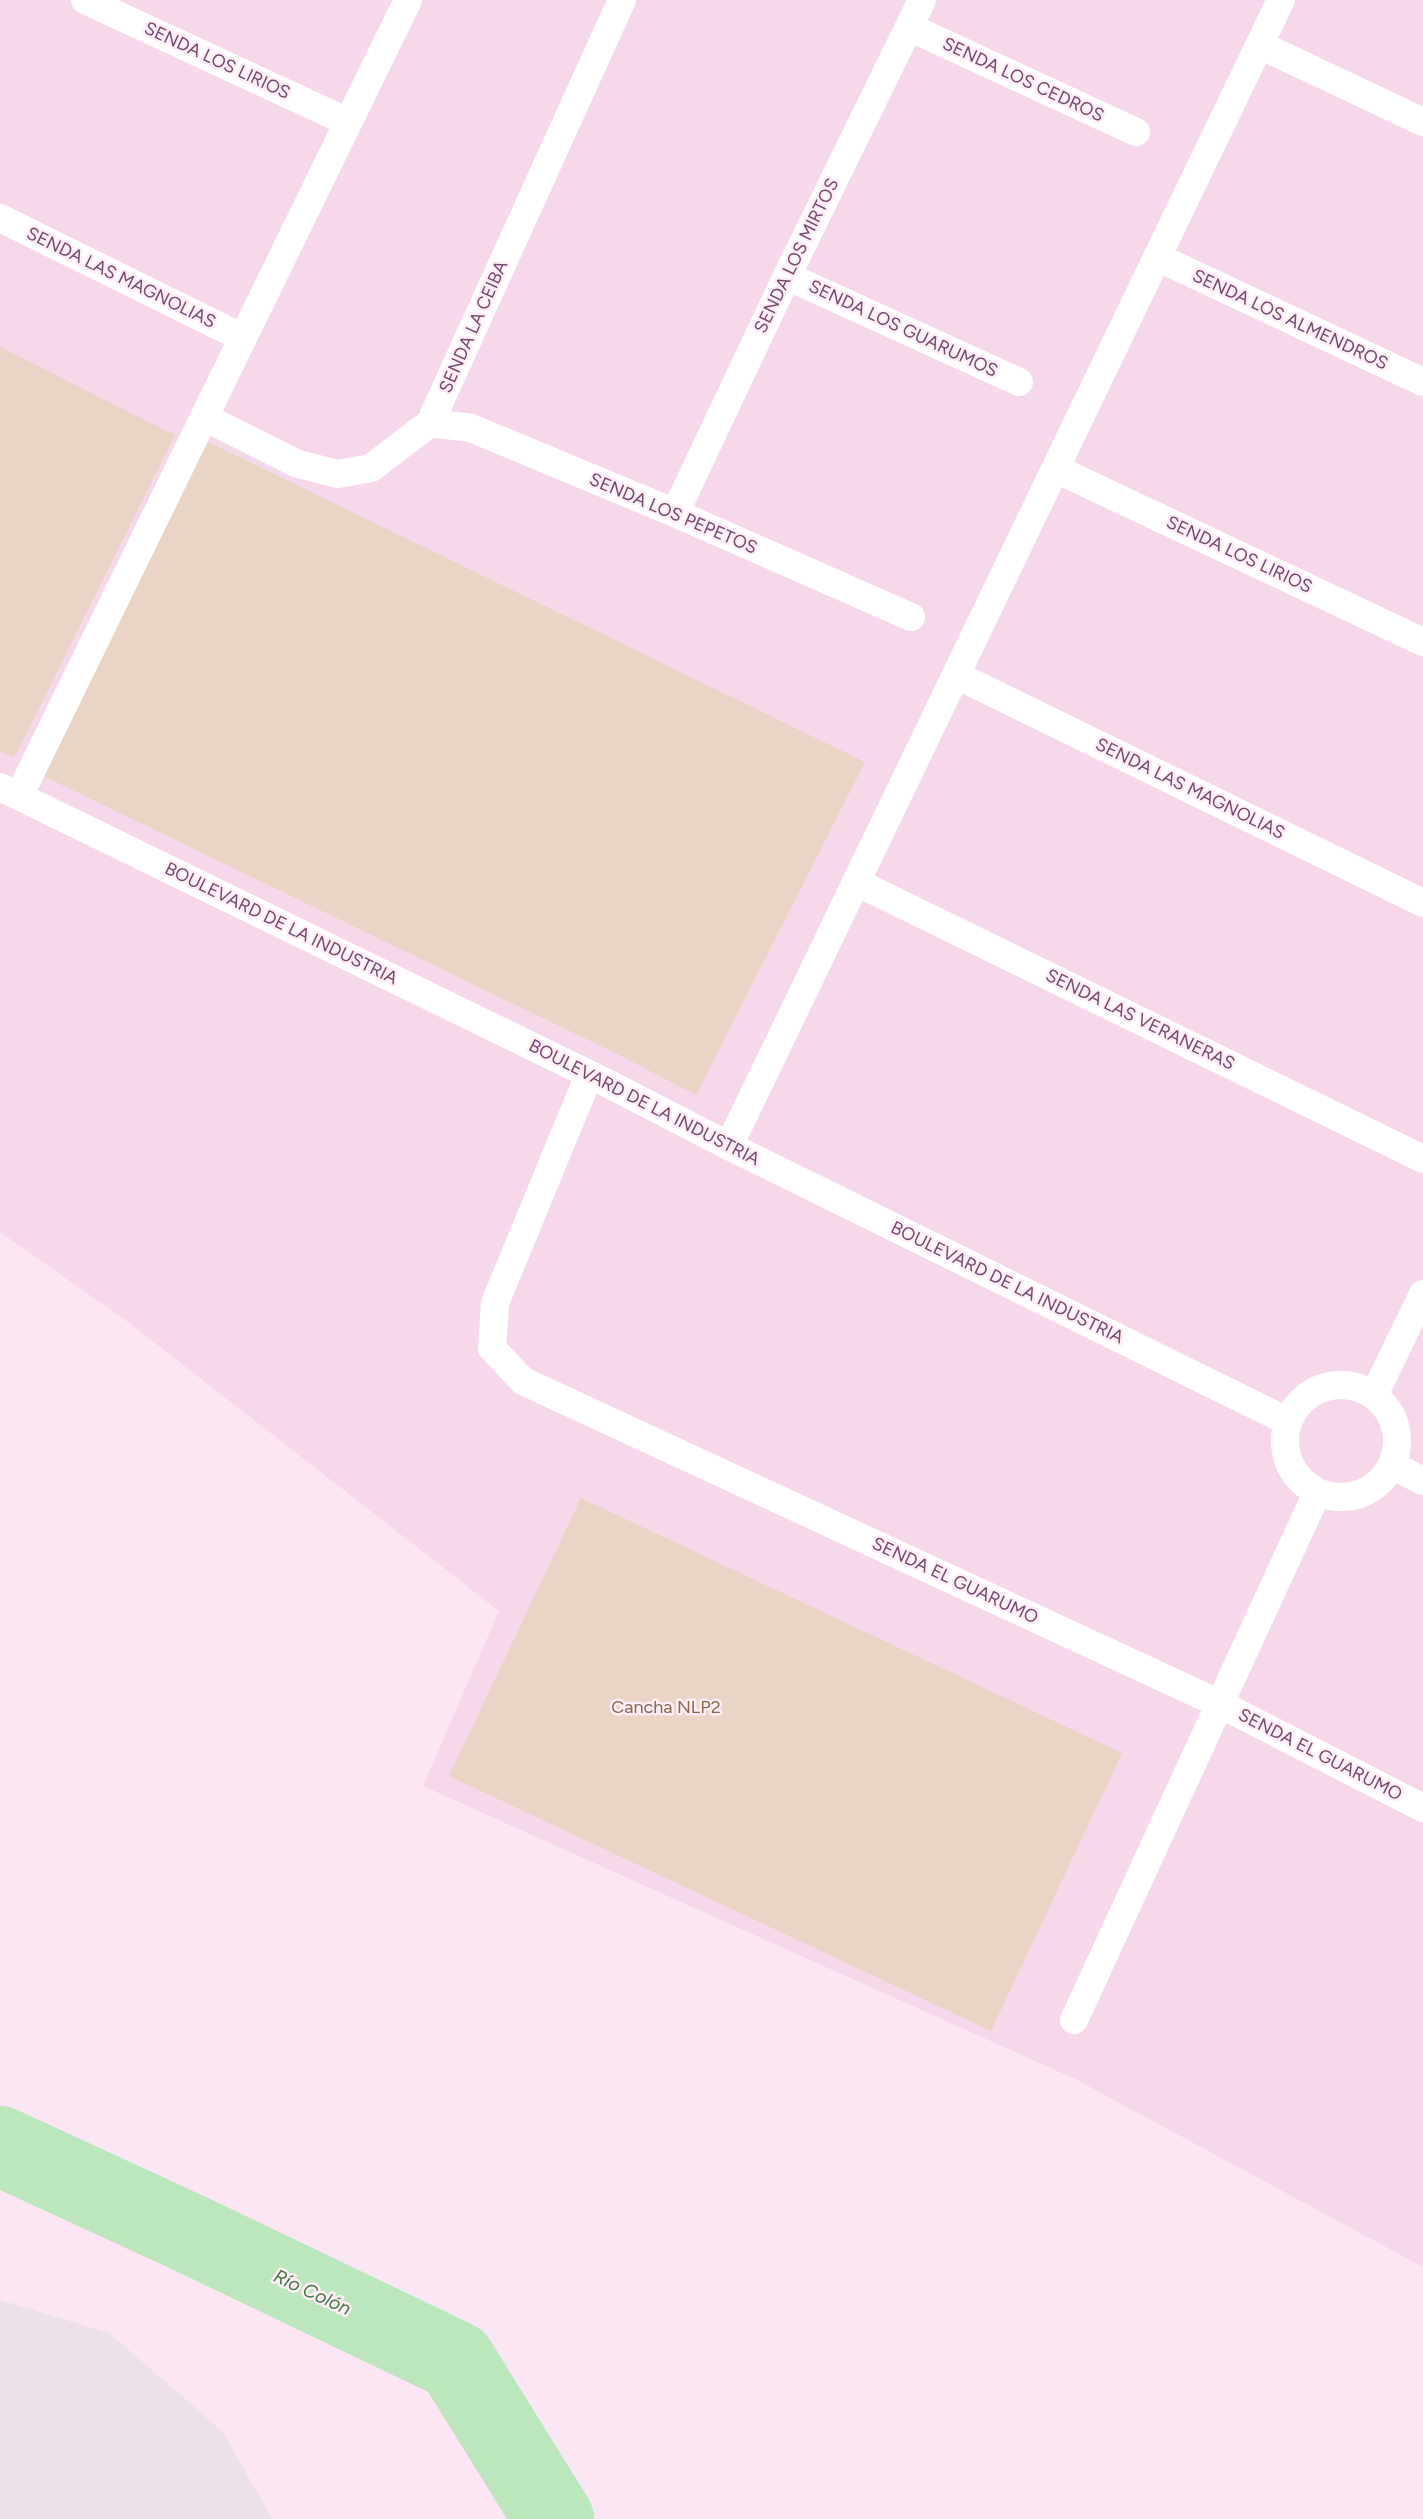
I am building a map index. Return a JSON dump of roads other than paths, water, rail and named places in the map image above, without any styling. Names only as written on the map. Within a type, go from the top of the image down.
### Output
[{"type":"street","name":"SENDA LOS LIRIOS","points":[[85,0],[348,122]]},
{"type":"street","points":[[10,791],[204,417],[408,0]]},
{"type":"street","name":"SENDA LA CEIBA","points":[[204,417],[298,464],[338,474],[371,468],[430,423],[622,0]]},
{"type":"street","name":"SENDA LOS MIRTOS","points":[[675,513],[787,276],[922,0]]},
{"type":"street","points":[[729,1146],[1282,0]]},
{"type":"street","name":"SENDA LOS CEDROS","points":[[909,27],[1136,132]]},
{"type":"street","points":[[1260,45],[1423,122]]},
{"type":"street","name":"SENDA LAS MAGNOLIAS","points":[[0,218],[243,338]]},
{"type":"street","name":"SENDA LOS ALMENDROS","points":[[1157,257],[1423,382]]},
{"type":"street","name":"SENDA LOS GUARUMOS","points":[[787,276],[1019,382]]},
{"type":"street","name":"SENDA LOS PEPETOS","points":[[430,423],[471,428],[675,513],[911,617]]},
{"type":"street","name":"SENDA LOS LIRIOS","points":[[1056,469],[1423,642]]},
{"type":"street","name":"SENDA LAS MAGNOLIAS","points":[[956,675],[1423,903]]},
{"type":"street","name":"BOULEVARD DE LA INDUSTRIA","points":[[10,791],[589,1074],[729,1146],[1287,1421]]},
{"type":"street","name":"SENDA LAS VERANERAS","points":[[856,882],[1423,1158]]},
{"type":"street","name":"SENDA EL GUARUMO","points":[[589,1074],[495,1303],[492,1348],[523,1381],[1220,1704],[1423,1808]]},
{"type":"street","points":[[1374,1395],[1423,1294]]},
{"type":"street","points":[[1341,1385],[1358,1387],[1374,1395],[1385,1406],[1394,1420],[1397,1435],[1397,1451],[1392,1466],[1384,1478],[1373,1488],[1360,1494],[1345,1497],[1317,1493],[1303,1483],[1292,1470],[1286,1455],[1284,1438],[1287,1421],[1296,1406],[1308,1394],[1324,1387],[1341,1385]]},
{"type":"street","points":[[1392,1466],[1423,1481]]},
{"type":"street","points":[[1074,2020],[1317,1493]]},
{"type":"waterway","name":"Río Colón","points":[[0,2146],[193,2235],[456,2361],[554,2519]]},
{"type":"park label","name":"Cancha NLP2","points":[[666,1708]]}]
